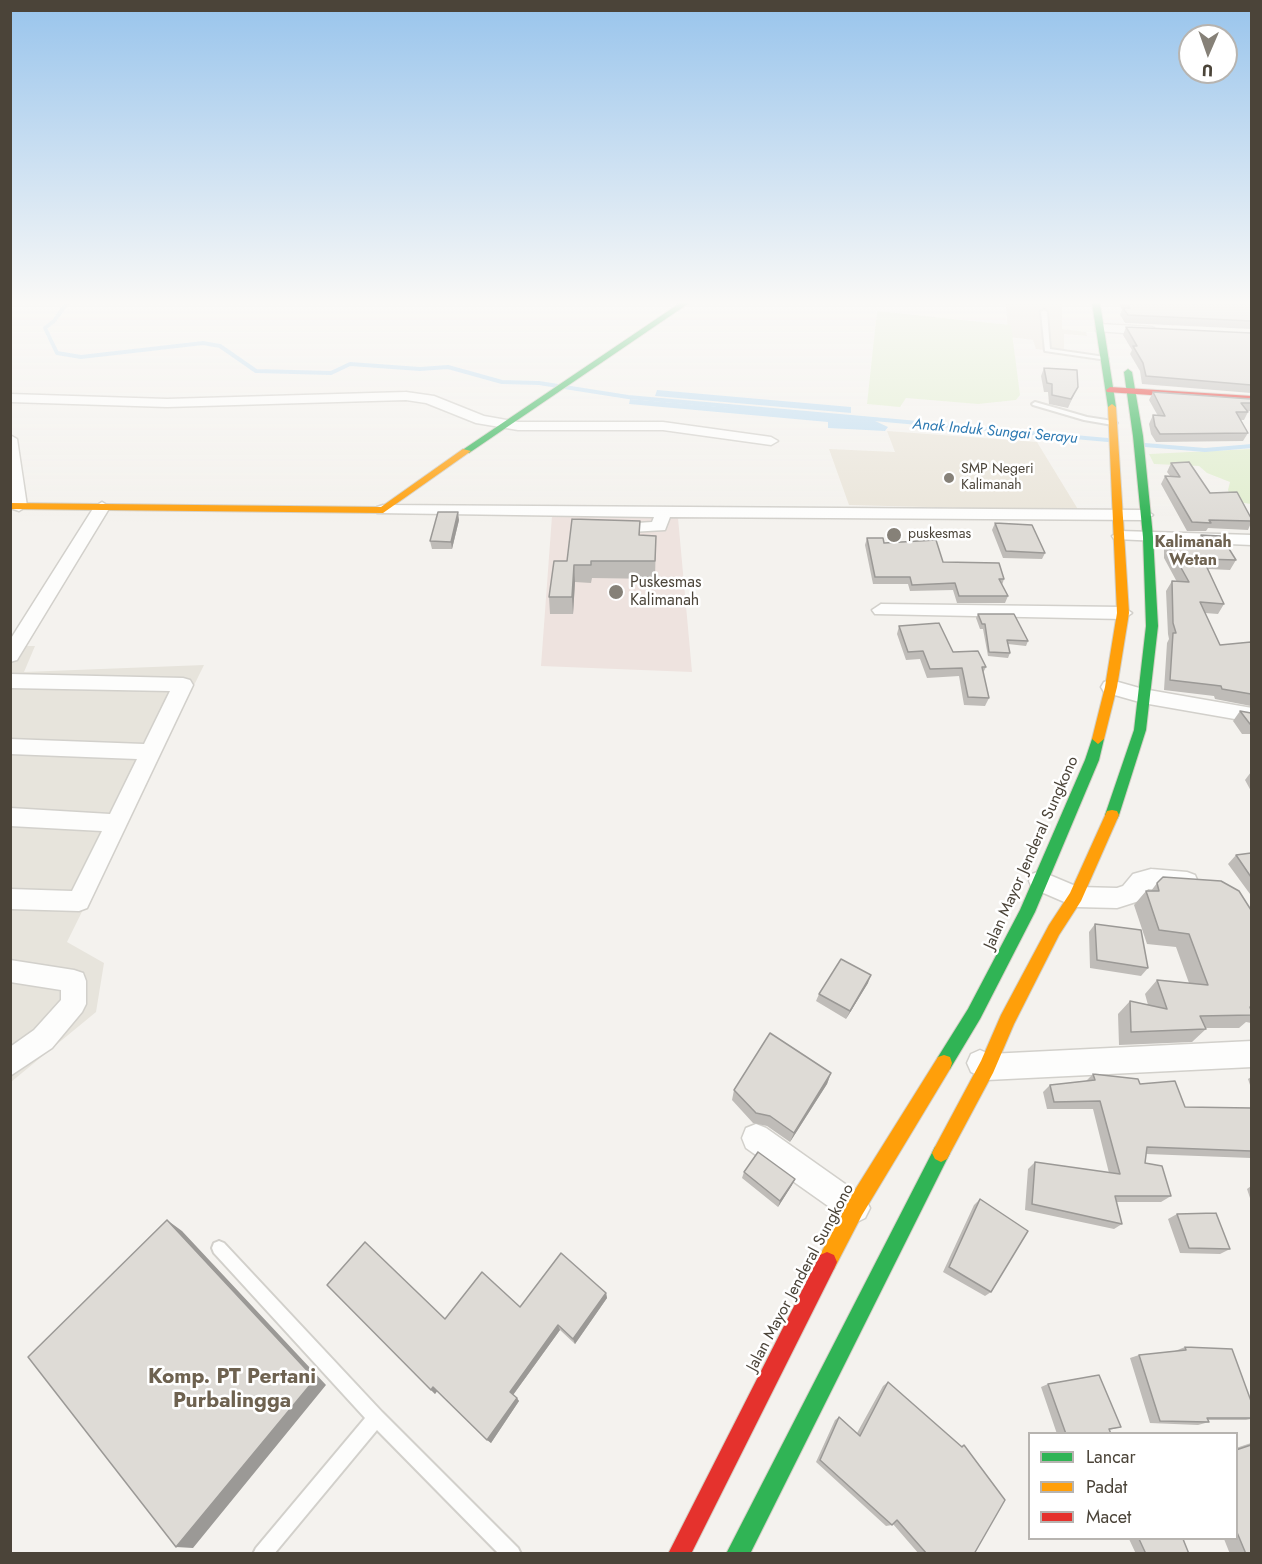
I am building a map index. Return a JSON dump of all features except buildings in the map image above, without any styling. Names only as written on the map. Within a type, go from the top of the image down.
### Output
[{"type":"main road","points":[[15,506],[382,510],[575,376]]},
{"type":"main road","name":"Jalan Mayor Jenderal Sungkono","points":[[679,1554],[855,1208],[953,1048],[1027,912],[1092,760],[1111,687],[1123,613],[1120,536],[1108,376]]},
{"type":"main road","points":[[737,1554],[901,1228],[987,1067],[1054,930],[1076,897],[1106,832],[1124,780],[1140,730],[1152,626],[1148,537],[1138,436],[1129,376]]},
{"type":"main road","points":[[1110,390],[1251,399]]},
{"type":"street","points":[[10,398],[167,403],[406,396],[429,399],[481,420],[503,424],[663,426],[771,441]]},
{"type":"street","points":[[10,439],[15,506]]},
{"type":"street","points":[[10,656],[102,507]]},
{"type":"street","points":[[382,510],[578,519],[663,512],[1145,515]]},
{"type":"street","points":[[597,528],[653,529],[662,525],[663,512]]},
{"type":"street","points":[[1120,536],[1251,540]]},
{"type":"street","points":[[881,610],[1123,613]]},
{"type":"street","points":[[10,681],[183,685],[79,901],[10,899]]},
{"type":"street","points":[[1111,687],[1143,696],[1251,715]]},
{"type":"street","points":[[10,746],[151,752]]},
{"type":"street","points":[[10,817],[116,824]]},
{"type":"street","points":[[1040,881],[1076,897],[1125,897],[1141,881],[1151,879],[1213,884]]},
{"type":"street","points":[[10,971],[74,981],[73,1004],[43,1039],[10,1063]]},
{"type":"street","points":[[953,1048],[987,1067],[1251,1054]]},
{"type":"street","points":[[756,1138],[855,1208]]},
{"type":"lane","points":[[1035,404],[1113,428]]},
{"type":"lane","points":[[219,1248],[376,1418],[512,1554]]},
{"type":"lane","points":[[262,1554],[376,1418]]},
{"type":"shaded area","name":"SMP Negeri Kalimanah","points":[[887,431],[1037,442],[1079,511],[849,505],[829,449],[895,452]]},
{"type":"shaded area","name":"Puskesmas Kalimanah","points":[[552,516],[678,518],[692,672],[541,666]]},
{"type":"shaded area","points":[[11,646],[35,646],[24,672],[204,665],[67,942],[104,963],[96,1012],[11,1082]]},
{"type":"green space","points":[[870,376],[1018,376],[1020,395],[1016,400],[978,404],[906,398],[900,407],[867,404]]},
{"type":"green space","points":[[1251,449],[1251,504],[1232,501],[1228,490],[1230,482],[1207,473],[1199,466],[1154,464],[1149,454]]},
{"type":"water","points":[[657,390],[851,407],[851,413],[655,396]]},
{"type":"water","points":[[630,399],[873,420],[888,427],[885,431],[828,428],[828,422],[629,404]]},
{"type":"waterway","name":"Anak Induk Sungai Serayu","points":[[480,376],[502,382],[539,383],[628,397],[1108,440]]},
{"type":"waterway","name":"Anak Induk Sungai Serayu","points":[[1145,445],[1205,450],[1252,446]]},
{"type":"traffic: fast","points":[[466,451],[578,376]]},
{"type":"traffic: fast","points":[[1107,376],[1112,407]]},
{"type":"traffic: fast","points":[[1112,815],[1140,730],[1152,626],[1148,537],[1138,436],[1129,376]]},
{"type":"traffic: fast","points":[[944,1063],[974,1014],[1027,912],[1092,760],[1098,739]]},
{"type":"traffic: fast","points":[[737,1554],[941,1153]]},
{"type":"traffic: slow","points":[[1098,739],[1111,687],[1123,613],[1112,407]]},
{"type":"traffic: slow","points":[[10,506],[383,510],[466,451]]},
{"type":"traffic: slow","points":[[941,1153],[987,1067],[1007,1020],[1054,930],[1076,897],[1112,815]]},
{"type":"traffic: slow","points":[[827,1262],[855,1208],[944,1063]]},
{"type":"traffic: jam","points":[[1110,390],[1252,399]]},
{"type":"traffic: jam","points":[[679,1554],[827,1262]]},
{"type":"place","name":"SMP Negeri Kalimanah","points":[[949,478]]},
{"type":"place","name":"puskesmas","points":[[894,535]]},
{"type":"place","name":"Puskesmas Kalimanah","points":[[616,592]]},
{"type":"district","name":"Kalimanah Wetan","points":[[1193,552]]},
{"type":"district","name":"Komp. PT Pertani Purbalingga","points":[[232,1390]]}]
